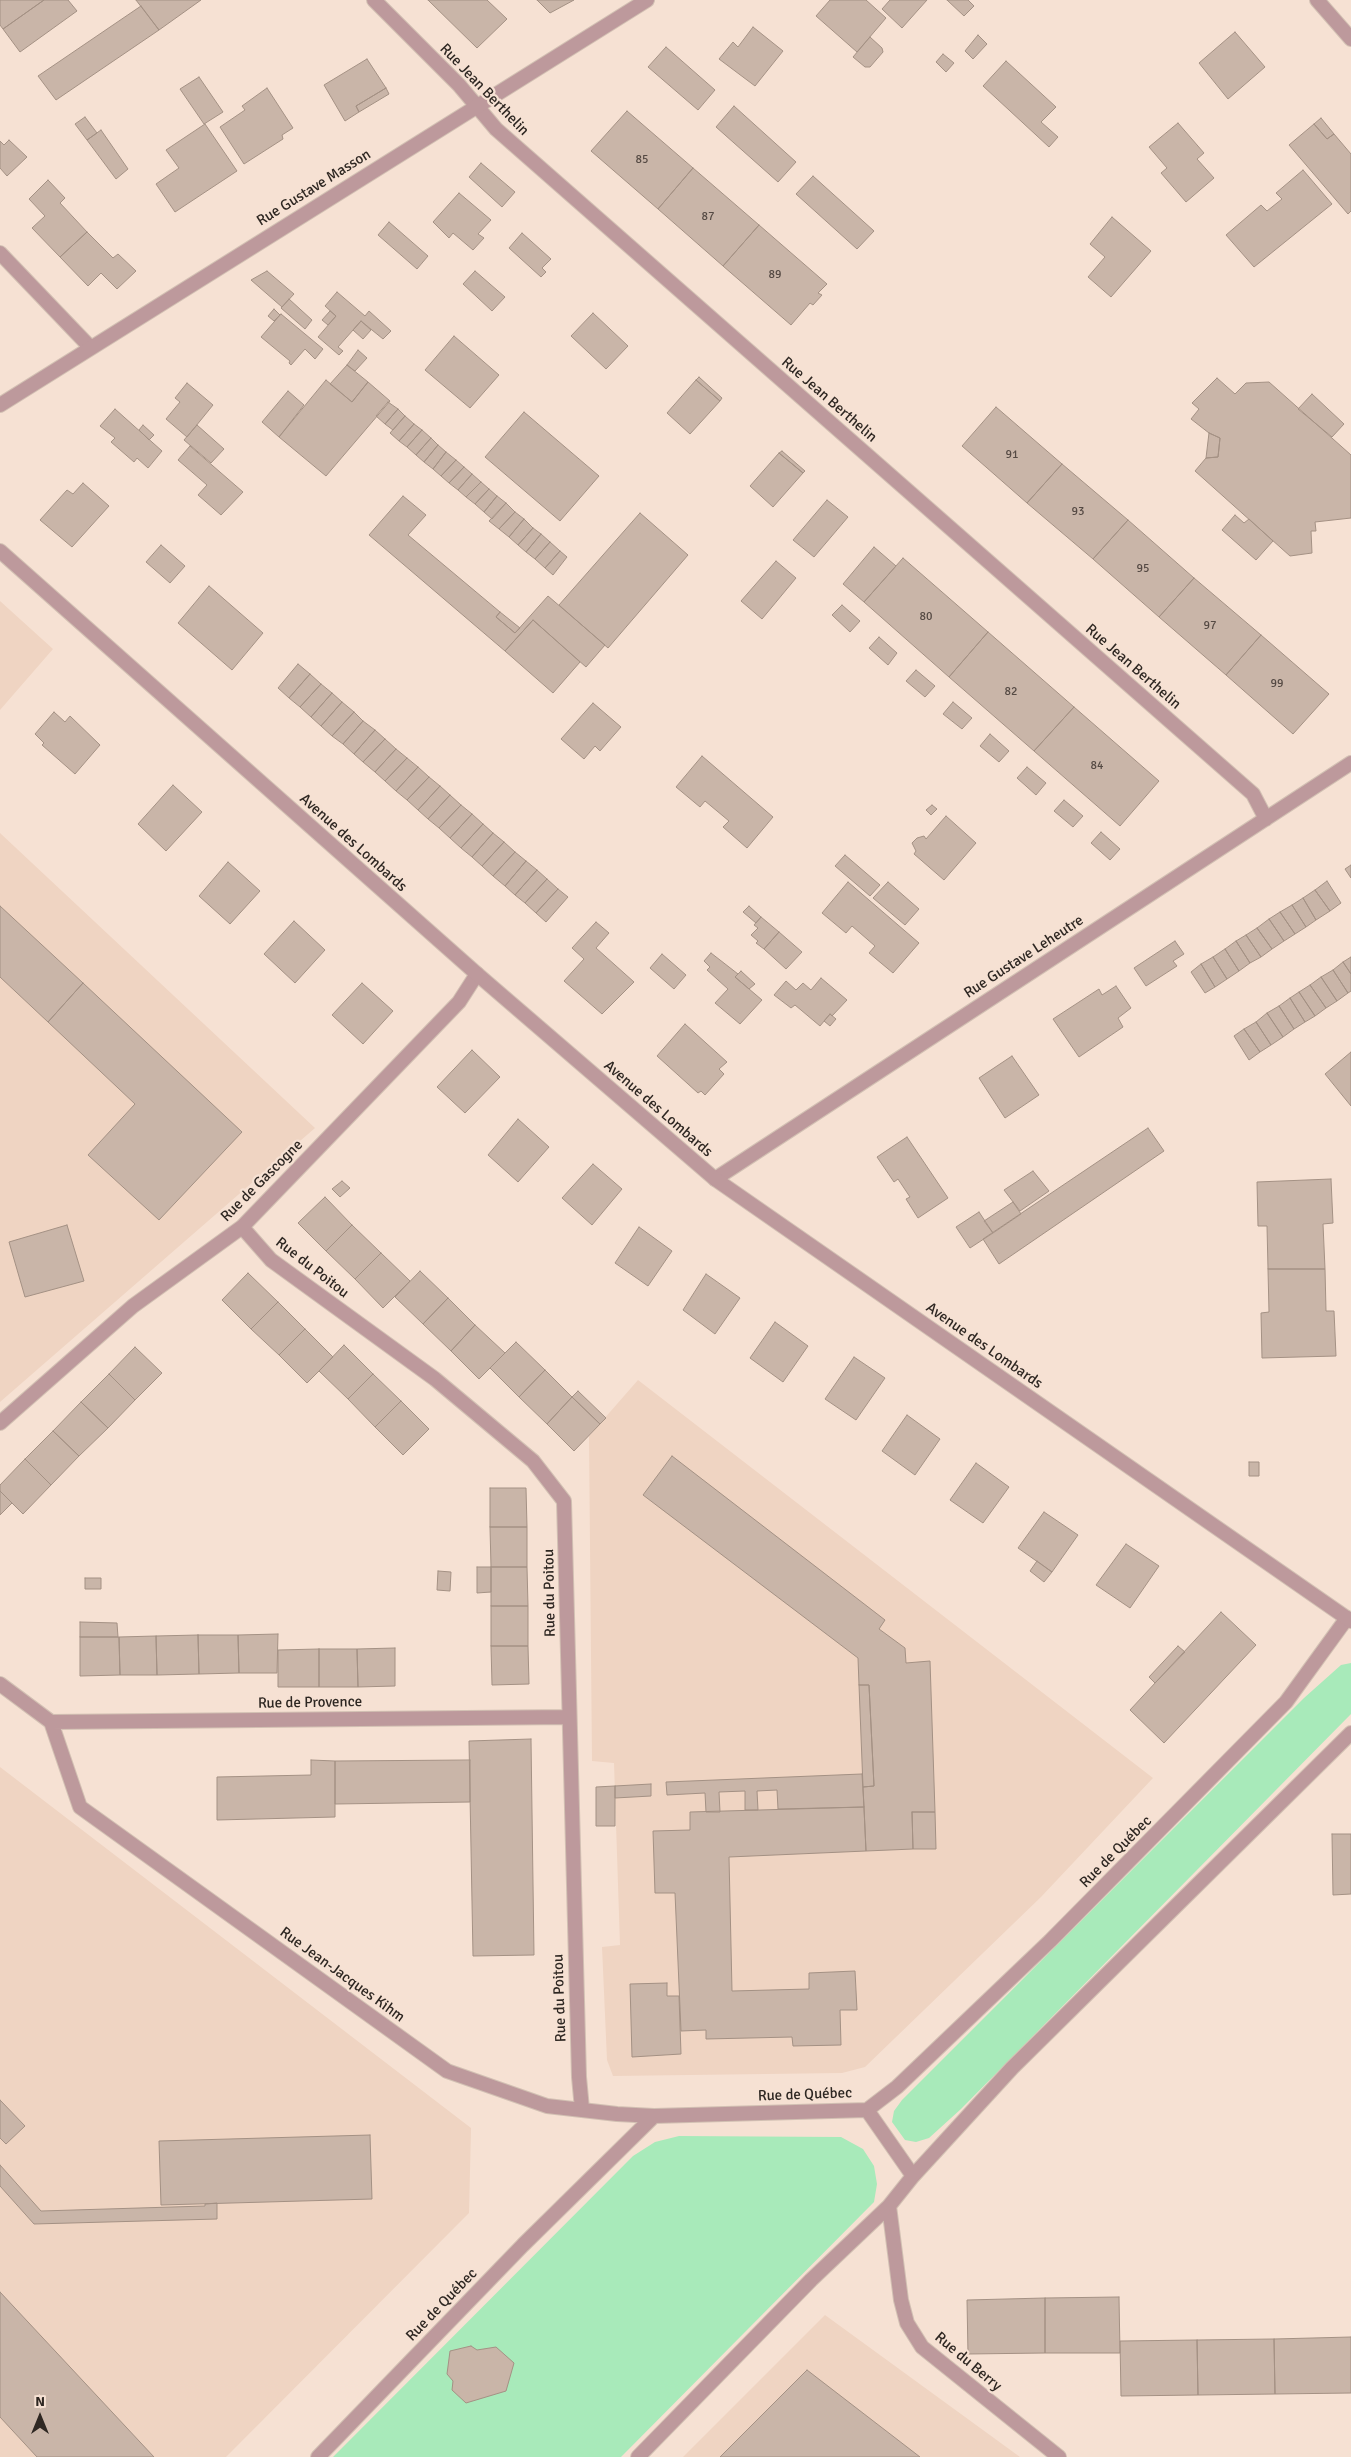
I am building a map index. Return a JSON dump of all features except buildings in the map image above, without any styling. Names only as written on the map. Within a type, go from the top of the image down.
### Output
[{"type":"street","name":"Rue Jean Berthelin","points":[[374,0],[459,85],[476,107],[504,135],[1253,794],[1266,819]]},
{"type":"street","name":"Rue Gustave Masson","points":[[0,405],[647,0]]},
{"type":"street","points":[[1317,0],[1351,39]]},
{"type":"street","points":[[0,253],[90,347]]},
{"type":"street","name":"Avenue des Lombards","points":[[0,552],[477,974],[715,1179],[1349,1619]]},
{"type":"street","name":"Rue Gustave Leheutre","points":[[715,1179],[1351,763]]},
{"type":"street","name":"Rue de Gascogne","points":[[0,1423],[133,1306],[242,1227],[459,1002],[477,974]]},
{"type":"street","name":"Rue du Poitou","points":[[242,1227],[271,1260],[436,1379],[533,1460],[564,1501],[578,2067],[582,2109]]},
{"type":"street","name":"Rue de Québec","points":[[318,2457],[522,2245],[654,2116],[867,2110],[898,2087],[1207,1784],[1286,1702],[1349,1619]]},
{"type":"street","points":[[0,1684],[51,1722]]},
{"type":"street","name":"Rue de Provence","points":[[51,1722],[569,1717]]},
{"type":"street","name":"Rue Jean-Jacques Kihm","points":[[51,1722],[80,1807],[447,2071],[547,2106],[654,2116]]},
{"type":"street","points":[[638,2457],[811,2280],[889,2206],[913,2176],[1012,2068],[1351,1733]]},
{"type":"street","points":[[867,2110],[913,2176]]},
{"type":"street","name":"Rue du Berry","points":[[889,2206],[901,2300],[907,2322],[922,2347],[1060,2457]]},
{"type":"shaded area","points":[[0,601],[53,649],[0,710]]},
{"type":"shaded area","points":[[0,833],[315,1128],[0,1402]]},
{"type":"shaded area","points":[[638,1380],[1153,1778],[1041,1897],[865,2067],[842,2073],[613,2076],[607,2060],[602,1947],[620,1945],[614,1763],[592,1761],[589,1436]]},
{"type":"shaded area","points":[[0,1767],[471,2128],[469,2213],[226,2457],[0,2457]]},
{"type":"shaded area","points":[[825,2315],[1020,2457],[683,2457]]},
{"type":"green space","points":[[1351,1663],[1351,1714],[961,2109],[929,2138],[916,2142],[905,2140],[892,2122],[894,2111],[902,2100],[1304,1698],[1341,1665]]},
{"type":"green space","points":[[679,2136],[841,2137],[863,2149],[874,2166],[877,2184],[874,2202],[621,2457],[333,2457],[633,2156],[655,2142]]}]
